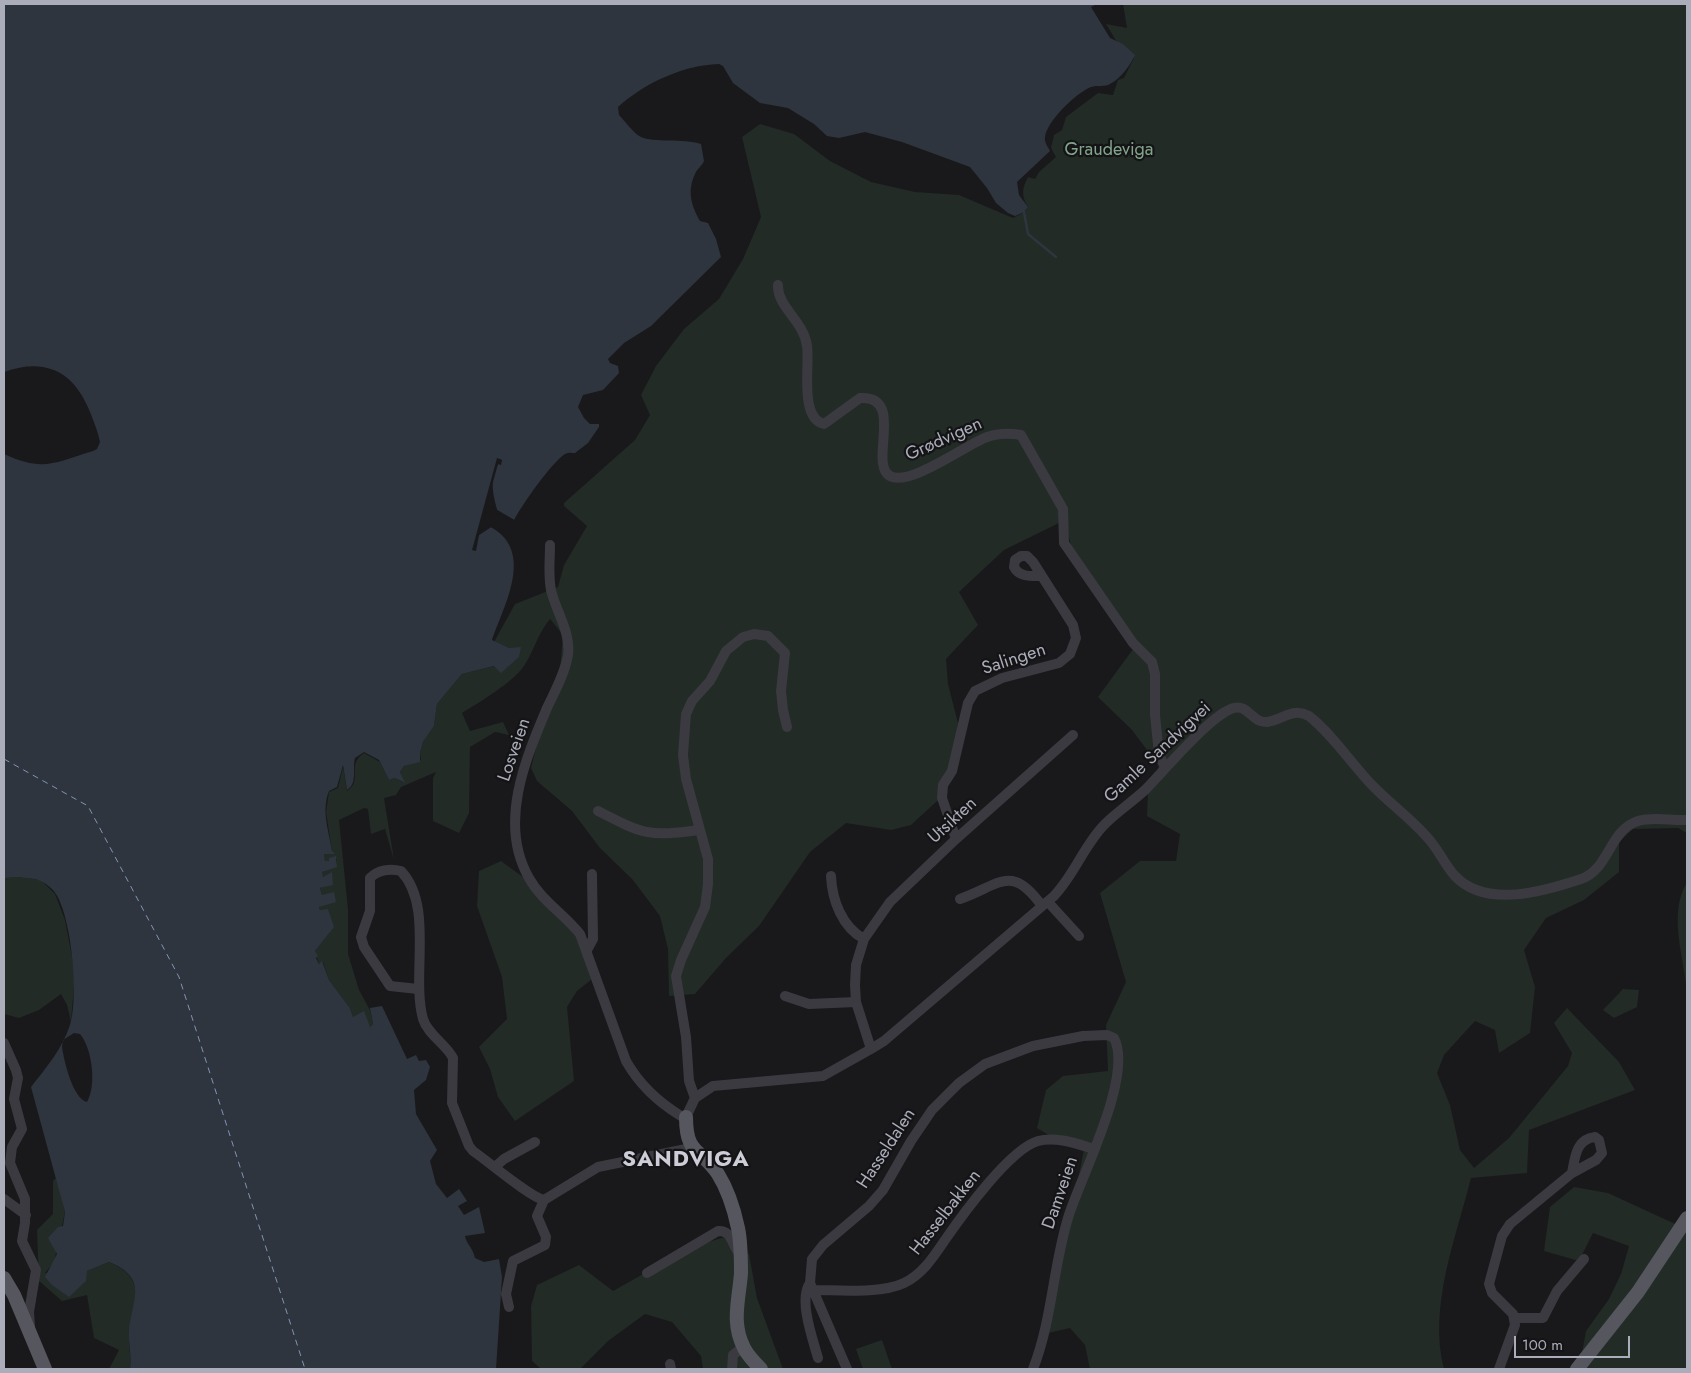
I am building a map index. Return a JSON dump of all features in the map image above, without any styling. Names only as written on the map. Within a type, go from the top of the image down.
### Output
[{"type":"main road","points":[[686,1117],[687,1134],[691,1148],[711,1165],[723,1184],[738,1228],[741,1254],[736,1317],[739,1336],[743,1347],[761,1369]]},
{"type":"main road","points":[[1576,1369],[1638,1292],[1687,1218]]},
{"type":"main road","points":[[4,1278],[14,1294],[45,1369]]},
{"type":"street","name":"Grødvigen","points":[[778,284],[779,297],[804,333],[808,356],[806,394],[813,413],[821,424],[824,424],[860,398],[872,400],[878,404],[883,414],[884,462],[888,474],[891,476],[912,475],[987,437],[1004,433],[1021,435],[1063,509],[1064,543],[1133,643],[1152,662],[1155,674],[1155,715],[1159,754],[1165,768]]},
{"type":"street","name":"Losveien","points":[[550,544],[550,583],[568,638],[568,655],[531,747],[518,789],[515,822],[518,849],[528,878],[580,934],[626,1060],[634,1076],[672,1111],[686,1117]]},
{"type":"street","name":"Salingen","points":[[956,839],[942,798],[943,785],[952,770],[968,703],[975,691],[1002,678],[1059,663],[1070,654],[1076,638],[1073,625],[1041,576]]},
{"type":"street","points":[[686,1117],[695,1098],[688,1081],[686,1037],[676,976],[680,960],[705,907],[708,884],[708,859],[686,778],[684,755],[686,714],[692,701],[710,681],[726,651],[743,637],[754,634],[768,636],[785,653],[781,691],[787,727]]},
{"type":"street","name":"Gamle Sandvigvei","points":[[695,1098],[713,1086],[823,1076],[884,1041],[1045,904],[1072,876],[1105,824],[1145,790],[1191,741],[1230,709],[1240,707],[1262,722],[1292,712],[1301,712],[1321,727],[1378,791],[1427,836],[1455,876],[1479,891],[1504,896],[1587,877],[1599,865],[1617,835],[1637,821],[1654,819],[1687,820]]},
{"type":"street","name":"Utsikten","points":[[871,1050],[856,1002],[856,965],[864,939],[890,902],[956,839],[1073,735]]},
{"type":"street","points":[[598,810],[639,831],[651,834],[699,830]]},
{"type":"street","points":[[418,989],[390,986],[364,947],[361,937],[370,911],[370,878],[375,873],[384,870],[401,871],[414,894],[419,922],[418,989],[424,1022],[454,1058],[452,1102],[468,1146],[535,1198],[544,1200]]},
{"type":"street","points":[[586,950],[593,939],[592,874]]},
{"type":"street","points":[[831,876],[834,898],[842,916],[848,927],[864,939]]},
{"type":"street","points":[[960,899],[990,886],[1014,880],[1027,887],[1079,936]]},
{"type":"street","points":[[786,996],[809,1004],[856,1002]]},
{"type":"street","name":"Damveien","points":[[1033,1369],[1042,1340],[1059,1251],[1068,1216],[1111,1108],[1118,1044],[1114,1038],[1107,1035]]},
{"type":"street","name":"Hasseldalen","points":[[847,1369],[811,1287],[812,1259],[823,1245],[869,1206],[883,1190],[911,1141],[932,1110],[959,1083],[985,1064],[1033,1046],[1083,1036],[1107,1035]]},
{"type":"street","points":[[4,1043],[18,1078],[14,1099],[22,1129],[12,1147],[10,1163],[25,1199],[26,1215],[22,1241],[36,1270],[28,1312],[31,1326],[39,1344],[37,1347]]},
{"type":"street","name":"Hasselbakken","points":[[811,1287],[884,1289],[903,1284],[918,1274],[930,1262],[966,1211],[1023,1148],[1038,1141],[1051,1139],[1094,1149]]},
{"type":"street","points":[[496,1166],[504,1159],[535,1142]]},
{"type":"street","points":[[510,1307],[506,1294],[513,1261],[545,1245],[546,1237],[537,1216],[544,1200],[598,1167],[691,1148]]},
{"type":"street","points":[[1499,1369],[1514,1331],[1515,1318],[1492,1293],[1489,1284],[1502,1236],[1510,1224],[1572,1173]]},
{"type":"street","points":[[4,1199],[26,1215]]},
{"type":"street","points":[[647,1273],[718,1231],[723,1230],[730,1235],[737,1252],[741,1254]]},
{"type":"street","points":[[1515,1318],[1543,1318],[1557,1291],[1584,1259]]},
{"type":"street","points":[[811,1287],[807,1288],[806,1305],[818,1358]]},
{"type":"street","points":[[732,1369],[734,1355],[743,1347]]},
{"type":"green space","name":"Graudeviga","points":[[1123,4],[1687,4],[1687,833],[1678,828],[1633,829],[1619,842],[1619,872],[1584,900],[1546,918],[1524,950],[1535,987],[1530,1033],[1499,1053],[1495,1030],[1475,1021],[1444,1055],[1437,1073],[1450,1105],[1460,1150],[1474,1168],[1509,1138],[1568,1066],[1572,1053],[1554,1023],[1567,1008],[1619,1062],[1635,1090],[1529,1130],[1527,1173],[1471,1178],[1452,1248],[1442,1297],[1439,1321],[1444,1369],[1090,1369],[1085,1345],[1070,1328],[1048,1333],[1084,1149],[1052,1137],[1037,1128],[1046,1090],[1063,1076],[1108,1071],[1106,1025],[1126,982],[1100,893],[1140,861],[1176,861],[1180,834],[1147,816],[1148,792],[1159,766],[1132,730],[1098,697],[1136,645],[1071,546],[1065,520],[1004,550],[959,592],[978,625],[946,659],[948,684],[958,723],[952,766],[942,784],[947,792],[911,825],[891,830],[846,823],[810,852],[759,926],[726,958],[695,994],[669,996],[668,949],[660,916],[633,880],[600,848],[572,811],[537,781],[531,768],[542,723],[559,681],[563,635],[550,619],[519,672],[495,692],[462,713],[470,731],[503,722],[509,735],[495,732],[470,747],[469,813],[459,833],[433,821],[433,778],[436,772],[401,787],[396,795],[384,798],[394,860],[385,829],[371,834],[368,809],[364,808],[339,820],[348,909],[348,954],[359,990],[370,1010],[373,1024],[370,1027],[353,1017],[350,1008],[329,980],[323,962],[319,964],[315,951],[329,933],[319,907],[322,895],[320,888],[333,884],[326,876],[322,877],[322,872],[336,865],[337,859],[325,862],[324,854],[334,854],[326,812],[329,792],[338,788],[343,767],[347,791],[352,786],[356,763],[364,753],[380,762],[389,780],[395,778],[404,783],[400,772],[404,766],[421,760],[420,753],[423,742],[434,726],[437,704],[462,674],[495,666],[509,648],[494,642],[515,604],[558,587],[564,565],[587,526],[564,506],[564,503],[635,440],[650,415],[641,395],[656,366],[684,329],[719,299],[743,259],[761,217],[742,137],[760,124],[794,134],[830,161],[871,182],[915,192],[959,195],[1013,218],[1024,212],[1028,207],[1023,192],[1028,177],[1035,179],[1039,172],[1056,157],[1051,148],[1054,135],[1062,130],[1066,117],[1098,93],[1113,95],[1118,80],[1124,78],[1134,58],[1118,44],[1106,24],[1127,28]]},
{"type":"green space","points":[[501,861],[523,877],[579,936],[592,979],[577,991],[567,1007],[574,1081],[515,1121],[498,1097],[490,1069],[479,1047],[507,1019],[502,977],[477,906],[479,871]]},
{"type":"green space","points":[[11,876],[41,880],[55,894],[65,920],[75,973],[71,1022],[67,1005],[61,994],[39,1010],[19,1018],[4,1014],[4,879]]},
{"type":"green space","points":[[1687,882],[1687,995],[1678,932],[1678,919],[1679,906]]},
{"type":"green space","points":[[1623,989],[1639,990],[1637,1007],[1614,1018],[1603,1010]]},
{"type":"green space","points":[[57,1177],[65,1212],[54,1262],[45,1273],[87,1271],[109,1262],[121,1268],[129,1275],[135,1290],[129,1335],[130,1369],[109,1369],[119,1350],[94,1338],[87,1295],[62,1301],[39,1281],[37,1230],[53,1214],[53,1181]]},
{"type":"green space","points":[[1574,1187],[1608,1193],[1684,1228],[1687,1223],[1687,1369],[1579,1369],[1586,1331],[1609,1299],[1621,1274],[1629,1246],[1593,1233],[1579,1261],[1544,1251],[1550,1207]]},
{"type":"green space","points":[[725,1237],[749,1254],[757,1298],[783,1369],[703,1369],[701,1356],[672,1322],[645,1314],[608,1341],[580,1369],[541,1369],[532,1361],[531,1306],[537,1285],[579,1265],[613,1291],[691,1247]]},
{"type":"green space","points":[[882,1340],[892,1369],[863,1369],[856,1349]]},
{"type":"shaded area","points":[[4,4],[1097,4],[1091,7],[1110,38],[1123,44],[1135,55],[1124,72],[1114,82],[1108,85],[1093,86],[1085,90],[1070,101],[1056,116],[1045,137],[1050,151],[1017,182],[1019,195],[1028,207],[1024,212],[1015,216],[996,203],[970,167],[902,142],[865,132],[839,138],[827,136],[814,124],[788,108],[760,103],[733,83],[723,66],[719,64],[692,68],[665,77],[640,90],[618,107],[619,115],[641,137],[653,140],[686,141],[701,144],[704,161],[693,180],[691,198],[700,221],[708,223],[716,239],[721,257],[651,326],[624,343],[608,359],[610,363],[618,366],[619,373],[603,390],[583,395],[578,407],[590,424],[599,424],[599,427],[588,443],[575,453],[565,454],[552,466],[514,520],[497,510],[493,491],[493,477],[475,547],[479,535],[491,527],[504,538],[511,550],[514,565],[509,595],[492,640],[509,648],[521,647],[519,657],[501,673],[494,666],[462,674],[437,704],[434,726],[423,742],[420,762],[404,766],[400,772],[405,783],[395,778],[389,780],[379,760],[364,752],[355,758],[354,780],[347,790],[343,765],[337,787],[329,791],[326,806],[332,851],[335,854],[324,854],[325,861],[329,861],[329,858],[336,856],[337,867],[322,872],[323,877],[332,872],[333,885],[320,888],[322,895],[334,892],[336,902],[319,907],[320,910],[328,909],[334,927],[315,951],[318,956],[316,958],[319,964],[322,961],[329,980],[350,1008],[353,1017],[364,1011],[370,1027],[373,1024],[370,1008],[382,1006],[407,1059],[416,1055],[419,1061],[426,1060],[430,1067],[426,1080],[414,1090],[416,1114],[437,1150],[430,1161],[436,1184],[447,1198],[459,1189],[467,1201],[458,1206],[464,1215],[479,1207],[485,1233],[465,1236],[466,1239],[475,1258],[484,1262],[499,1259],[502,1277],[496,1369],[130,1369],[129,1330],[135,1290],[134,1282],[129,1275],[121,1268],[109,1262],[87,1271],[86,1281],[69,1297],[52,1285],[45,1277],[57,1254],[48,1238],[58,1227],[63,1226],[65,1212],[31,1087],[63,1042],[63,1053],[73,1087],[77,1094],[87,1102],[92,1086],[92,1067],[88,1048],[80,1034],[74,1033],[64,1039],[73,1013],[74,976],[69,935],[60,901],[53,890],[41,881],[17,877],[4,879],[4,454],[29,463],[48,464],[93,451],[97,449],[100,442],[83,398],[76,386],[67,377],[45,367],[32,366],[4,372]],"holes":[[[498,459],[502,460],[495,471]]]},
{"type":"pier","points":[[497,458],[502,460],[501,465],[498,464],[491,489],[497,510],[516,521],[513,522],[495,512],[490,494],[480,531],[491,524],[504,531],[506,535],[491,527],[479,535],[476,551],[472,550]]},
{"type":"waterway","points":[[1024,212],[1028,234],[1056,257]]},
{"type":"ferry route","points":[[4,759],[88,806],[179,977],[305,1369]]},
{"type":"district","name":"SANDVIGA","points":[[686,1161]]}]
